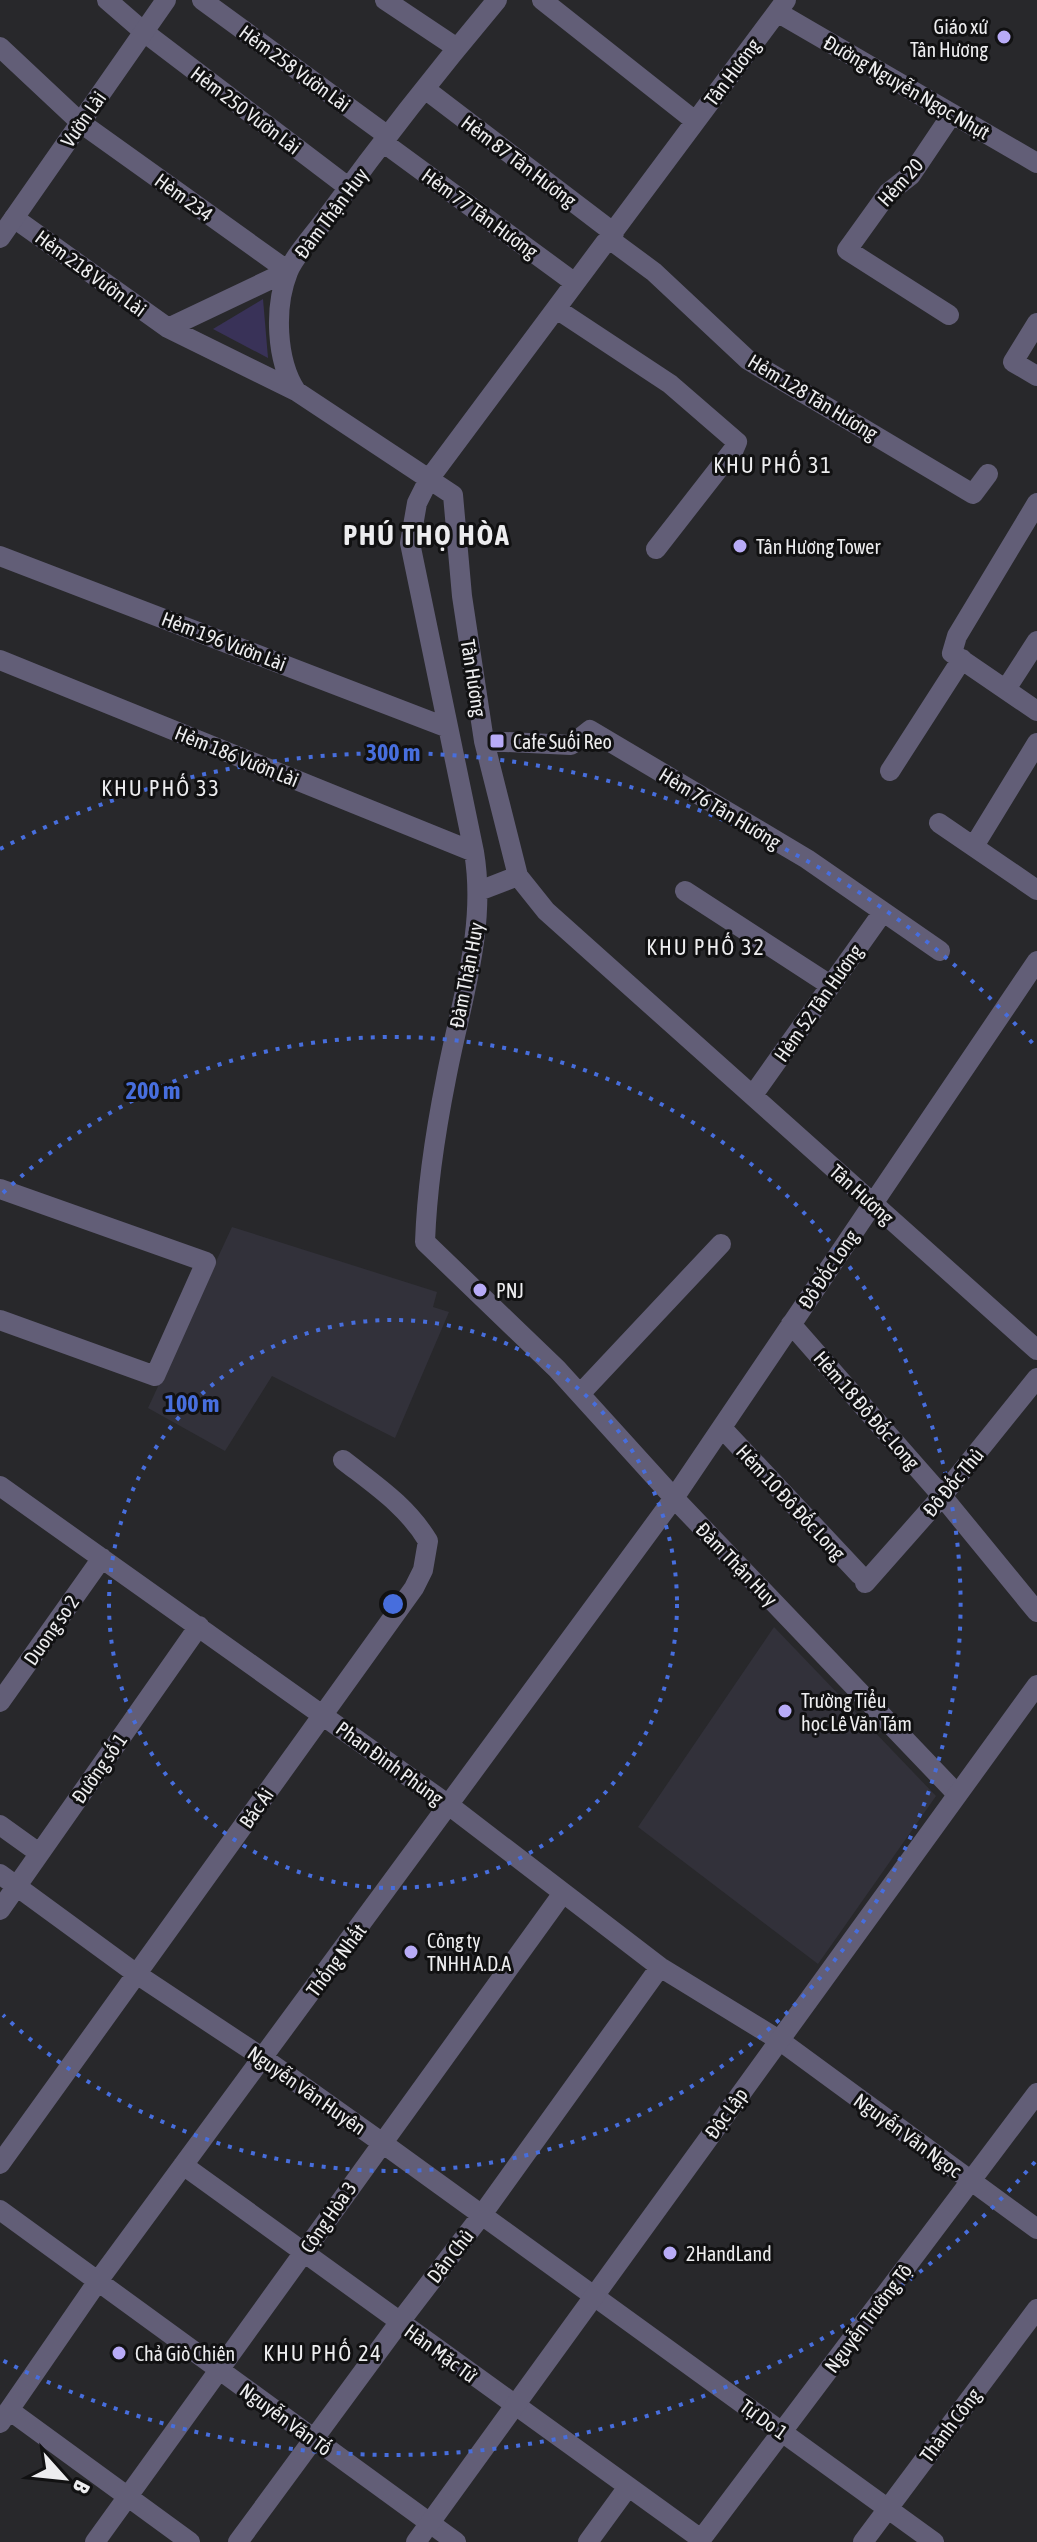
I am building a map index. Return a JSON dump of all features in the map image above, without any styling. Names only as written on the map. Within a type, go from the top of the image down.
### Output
[{"type":"street","name":"Hẻm 250 Vườn Lài","points":[[107,0],[144,32],[348,187]]},
{"type":"street","name":"Vườn Lài","points":[[0,238],[166,0]]},
{"type":"street","name":"Hẻm 258 Vườn Lài","points":[[202,0],[386,140]]},
{"type":"street","points":[[385,0],[457,48]]},
{"type":"street","name":"Đàm Thận Huy","points":[[296,391],[281,356],[281,303],[288,271],[348,187],[497,0]]},
{"type":"street","points":[[542,0],[695,121]]},
{"type":"street","name":"Tân Hương","points":[[782,6],[429,479],[453,495],[462,596],[484,741],[518,876],[546,911],[1037,1350]]},
{"type":"street","name":"Đường Nguyễn Ngọc Nhựt","points":[[782,6],[952,114],[1037,163]]},
{"type":"street","name":"Hèm 234","points":[[0,47],[81,123],[288,271]]},
{"type":"street","name":"Hẻm 87 Tân Hương","points":[[425,89],[611,236]]},
{"type":"street","name":"Hẻm 20","points":[[949,315],[847,250],[888,193],[911,175],[952,114]]},
{"type":"street","name":"Hẻm 77 Tân Hương","points":[[386,140],[575,283]]},
{"type":"street","name":"Hẻm 218 Vườn Lài","points":[[14,218],[168,328],[296,391]]},
{"type":"street","name":"Hẻm 128 Tân Hương","points":[[611,236],[748,360],[973,494],[988,474]]},
{"type":"street","name":"Hẻm 218 Vườn Lài","points":[[168,328],[288,271]]},
{"type":"street","points":[[558,310],[679,391],[737,442],[656,549]]},
{"type":"street","points":[[1037,323],[1013,362],[1037,376]]},
{"type":"street","points":[[296,391],[429,479]]},
{"type":"street","name":"Đàm Thận Huy","points":[[429,479],[417,503],[410,543],[474,852],[479,891],[476,936],[428,1179],[425,1242],[557,1369],[674,1498],[957,1794]]},
{"type":"street","points":[[1037,503],[957,636],[952,653],[1037,711]]},
{"type":"street","name":"Hẻm 196 Vườn Lài","points":[[0,556],[448,728]]},
{"type":"street","points":[[1006,689],[1037,641]]},
{"type":"street","points":[[890,771],[962,659]]},
{"type":"street","name":"Hẻm 186 Vườn Lài","points":[[0,660],[474,852]]},
{"type":"street","name":"Hẻm 76 Tân Hương","points":[[484,741],[571,745],[590,730],[807,859],[940,951]]},
{"type":"street","points":[[974,846],[1037,743]]},
{"type":"street","points":[[939,823],[1037,890]]},
{"type":"street","points":[[479,891],[518,876]]},
{"type":"street","points":[[685,891],[830,985]]},
{"type":"street","name":"Hẻm 52 Tân Hương","points":[[753,1095],[883,912]]},
{"type":"street","name":"Đô Đốc Long","points":[[674,1498],[1037,961]]},
{"type":"street","points":[[0,1189],[206,1262],[155,1376],[0,1320]]},
{"type":"street","points":[[580,1394],[721,1244]]},
{"type":"street","name":"Hẻm 18 Đô Đốc Long","points":[[791,1324],[942,1496],[1037,1612]]},
{"type":"street","name":"Đô Đốc Thủ","points":[[862,1579],[942,1496],[1037,1378]]},
{"type":"street","name":"Hẻm 10 Đô Đốc Long","points":[[722,1428],[862,1579]]},
{"type":"street","name":"Bác Ái","points":[[0,2164],[414,1588],[423,1570],[428,1541],[401,1505],[343,1460]]},
{"type":"street","name":"Phan Đình Phùng","points":[[0,1486],[450,1806],[660,1967],[779,2040]]},
{"type":"street","name":"Thống Nhất","points":[[5,2417],[98,2281],[674,1498]]},
{"type":"street","name":"Duong so 2","points":[[0,1702],[102,1558]]},
{"type":"street","name":"Đường số 1","points":[[0,1910],[8,1880],[39,1853],[199,1626]]},
{"type":"street","name":"Độc Lập","points":[[416,2542],[1037,1685]]},
{"type":"street","points":[[0,1825],[39,1853]]},
{"type":"street","name":"Nguyễn Văn Huyên","points":[[8,1880],[138,1975],[263,2058],[594,2296]]},
{"type":"street","name":"Cộng Hòa 3","points":[[95,2542],[563,1893]]},
{"type":"street","name":"Dân Chủ","points":[[238,2542],[481,2216],[660,1967]]},
{"type":"street","name":"Nguyễn Văn Ngọc","points":[[779,2040],[1037,2229]]},
{"type":"street","name":"Nguyễn Trường Tộ","points":[[700,2541],[1037,2093]]},
{"type":"street","name":"Hàn Mặc Tử","points":[[183,2165],[700,2541]]},
{"type":"street","name":"Nguyễn Văn Tố","points":[[0,2210],[456,2542]]},
{"type":"street","name":"Tự Do 1","points":[[594,2296],[934,2542]]},
{"type":"street","name":"Thành Công","points":[[863,2542],[1037,2309]]},
{"type":"street","points":[[5,2417],[128,2497],[190,2542]]},
{"type":"street","points":[[588,2542],[628,2487]]},
{"type":"shaded area","points":[[263,299],[268,358],[213,329]]},
{"type":"shaded area","points":[[232,1227],[437,1292],[433,1307],[449,1312],[395,1438],[272,1376],[225,1451],[148,1408]]},
{"type":"shaded area","name":"Trường Tiểu học Lê Văn Tám","points":[[774,1627],[936,1796],[818,1964],[638,1827]]},
{"type":"place","name":"Giáo xứ Tân Hương","points":[[1004,37]]},
{"type":"place","name":"Tân Hương Tower","points":[[740,546]]},
{"type":"place","name":"Cafe Suối Reo","points":[[497,741]]},
{"type":"place","name":"PNJ","points":[[480,1290]]},
{"type":"place","name":"Trường Tiểu học Lê Văn Tám","points":[[785,1711]]},
{"type":"place","name":"Công ty TNHH A.D.A","points":[[411,1952]]},
{"type":"place","name":"2HandLand","points":[[670,2253]]},
{"type":"place","name":"Chả Giò Chiên","points":[[119,2353]]},
{"type":"district","name":"KHU PHỐ 31","points":[[773,465]]},
{"type":"district","name":"PHÚ THỌ HÒA","points":[[427,535]]},
{"type":"district","name":"KHU PHỐ 33","points":[[161,788]]},
{"type":"district","name":"KHU PHỐ 32","points":[[706,947]]},
{"type":"district","name":"KHU PHỐ 24","points":[[323,2353]]}]
